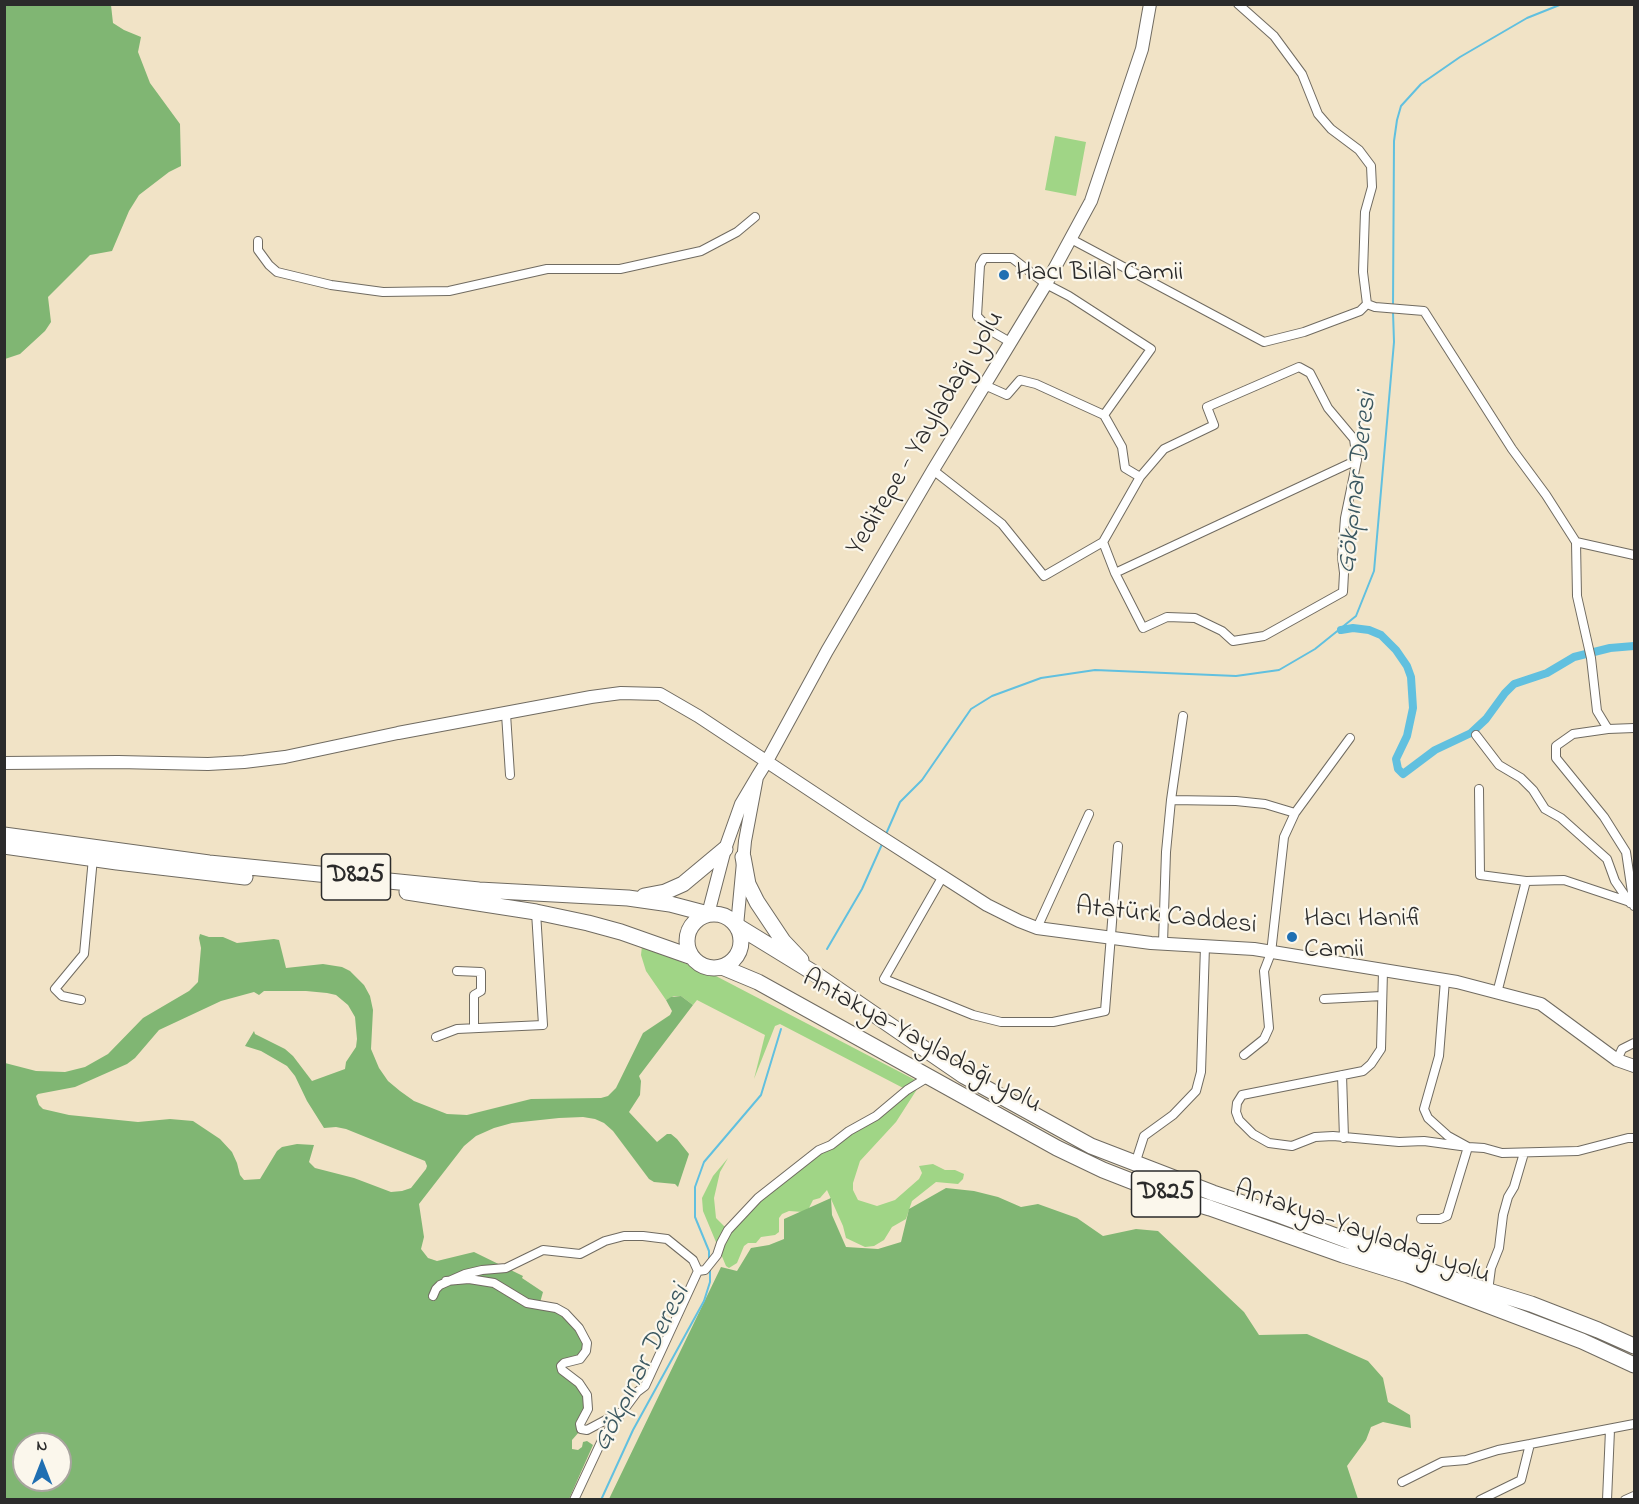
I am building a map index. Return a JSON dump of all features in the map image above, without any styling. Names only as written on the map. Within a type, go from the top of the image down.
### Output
[{"type":"highway","name":"D825","points":[[4,835],[209,862],[478,890],[628,898],[670,904],[708,914]]},
{"type":"highway","name":"D825","points":[[4,846],[207,873],[443,897],[536,912],[621,932],[692,957]]},
{"type":"highway","points":[[628,898],[654,895],[683,884],[725,849]]},
{"type":"highway","points":[[743,857],[748,884],[757,902],[783,941],[814,973]]},
{"type":"highway","points":[[708,914],[720,914],[728,916],[738,927],[741,935],[740,951],[736,959],[722,968],[705,967],[692,957],[687,944],[689,930],[698,918],[708,914]]},
{"type":"highway","name":"Antakya-Yayladağı yolu","points":[[738,927],[814,973],[964,1076],[1070,1136],[1135,1164],[1488,1291],[1531,1304],[1635,1346]]},
{"type":"highway","name":"Antakya-Yayladağı yolu","points":[[722,968],[758,982],[1057,1148],[1103,1170],[1167,1195],[1408,1275],[1573,1338],[1635,1365]]},
{"type":"main road","name":"Yeditepe - Yayladağı yolu","points":[[708,914],[725,849],[741,804],[933,470],[1046,284],[1091,201],[1143,49],[1149,4]]},
{"type":"main road","name":"Atatürk Caddesi","points":[[4,764],[244,762],[285,757],[398,733],[621,693],[660,694],[767,760],[864,826],[995,909],[1037,928],[1163,944],[1254,949],[1445,980],[1541,1004],[1617,1060],[1635,1066]]},
{"type":"main road","name":"Yeditepe - Yayladağı yolu","points":[[738,927],[743,857],[757,777]]},
{"type":"street","points":[[1238,4],[1274,36],[1302,74],[1318,114],[1331,129],[1359,150],[1371,166],[1372,187],[1365,212],[1363,272],[1371,306]]},
{"type":"street","points":[[258,241],[258,250],[268,265],[277,272],[331,285],[383,292],[449,291],[547,268],[620,269],[701,251],[737,232],[755,217]]},
{"type":"street","points":[[1071,239],[1264,342],[1304,332],[1371,306],[1424,311],[1512,449],[1546,495],[1576,542],[1577,596],[1591,658],[1597,711],[1608,729]]},
{"type":"street","points":[[1010,342],[991,330],[977,316],[980,265],[984,258],[1012,258],[1046,284],[1070,296],[1151,349],[1104,415]]},
{"type":"street","points":[[933,470],[1002,524],[1044,576],[1103,542],[1140,477],[1164,449],[1214,424],[1207,407],[1299,367],[1310,373],[1328,408],[1354,439],[1357,460],[1344,528],[1343,592],[1264,636],[1233,641],[1222,631],[1195,618],[1167,617],[1143,628],[1115,573],[1103,542]]},
{"type":"street","points":[[982,387],[989,387],[1006,395],[1020,380],[1036,384],[1104,415],[1122,447],[1125,468],[1140,477]]},
{"type":"street","points":[[1115,573],[1357,460]]},
{"type":"street","points":[[1576,542],[1635,555]]},
{"type":"street","points":[[506,714],[510,775]]},
{"type":"street","points":[[1163,944],[1170,800],[1183,716]]},
{"type":"street","points":[[1632,905],[1626,852],[1604,817],[1556,758],[1556,746],[1573,734],[1635,728]]},
{"type":"street","points":[[1476,735],[1499,765],[1521,778],[1533,790],[1545,809],[1561,818],[1607,860],[1616,880],[1632,905]]},
{"type":"street","points":[[1244,1055],[1264,1040],[1269,1028],[1264,971],[1271,953],[1284,837],[1295,813],[1350,738]]},
{"type":"street","points":[[1479,789],[1480,875],[1526,881],[1564,880],[1632,905]]},
{"type":"street","points":[[1170,800],[1265,804],[1295,813]]},
{"type":"street","points":[[1037,928],[1089,814]]},
{"type":"street","points":[[943,876],[884,979],[973,1015],[1001,1022],[1053,1022],[1105,1011],[1118,846]]},
{"type":"street","points":[[81,1000],[62,996],[55,989],[84,954],[93,858]]},
{"type":"street","points":[[1497,993],[1526,881]]},
{"type":"street","points":[[436,1037],[450,1030],[474,1027],[543,1025],[536,912]]},
{"type":"street","points":[[1135,1164],[1144,1136],[1180,1109],[1196,1091],[1201,1060],[1205,946]]},
{"type":"street","points":[[457,971],[481,972],[481,991],[474,995],[474,1027]]},
{"type":"street","points":[[1383,971],[1381,1049],[1376,1060],[1363,1071],[1242,1095],[1237,1102],[1236,1112],[1239,1120],[1253,1134],[1269,1143],[1292,1146],[1315,1137],[1399,1142],[1424,1141],[1484,1148],[1502,1154],[1578,1151],[1635,1138]]},
{"type":"street","points":[[1445,980],[1439,1056],[1424,1110],[1428,1118],[1448,1136],[1468,1147]]},
{"type":"street","points":[[1324,999],[1382,996]]},
{"type":"street","points":[[1617,1060],[1622,1049],[1635,1043]]},
{"type":"street","points":[[1342,1075],[1344,1138]]},
{"type":"street","points":[[574,1500],[603,1438],[637,1392],[645,1386],[702,1270],[717,1255],[728,1230],[758,1198],[819,1150],[831,1145],[849,1131],[876,1116],[907,1090],[930,1076]]},
{"type":"street","points":[[1422,1219],[1440,1219],[1447,1216],[1468,1147]]},
{"type":"street","points":[[1488,1291],[1491,1268],[1499,1248],[1503,1215],[1524,1154]]},
{"type":"street","points":[[433,1296],[436,1288],[446,1281],[473,1271],[507,1268],[543,1250],[577,1255],[617,1236],[631,1235],[667,1239],[702,1270]]},
{"type":"street","points":[[446,1281],[469,1279],[494,1283],[530,1304],[553,1307],[562,1311],[579,1328],[587,1343],[586,1351],[580,1359],[561,1365],[563,1371],[582,1387],[588,1397],[588,1411],[580,1424],[581,1429],[587,1430],[623,1411]]},
{"type":"street","points":[[1402,1482],[1442,1462],[1470,1459],[1498,1450],[1635,1424]]},
{"type":"street","points":[[1607,1500],[1610,1430]]},
{"type":"street","points":[[1480,1500],[1521,1480],[1530,1444]]},
{"type":"street","points":[[1625,1500],[1635,1496]]},
{"type":"green space","points":[[5,4],[111,5],[113,23],[141,37],[138,52],[150,83],[180,124],[181,166],[169,172],[139,195],[129,211],[112,251],[90,255],[48,297],[51,322],[45,331],[20,354],[5,359]]},
{"type":"green space","points":[[1055,136],[1086,142],[1076,196],[1045,190]]},
{"type":"green space","points":[[200,934],[209,937],[223,937],[237,943],[274,939],[279,940],[286,968],[323,964],[342,967],[350,971],[364,985],[370,996],[373,1010],[371,1049],[379,1068],[388,1081],[414,1101],[447,1114],[467,1115],[531,1099],[608,1096],[616,1088],[643,1033],[670,1015],[672,1011],[666,1000],[681,996],[693,1005],[639,1076],[640,1095],[629,1112],[657,1142],[667,1134],[671,1134],[689,1154],[678,1187],[675,1184],[654,1182],[649,1179],[613,1131],[604,1123],[583,1117],[559,1118],[512,1123],[476,1136],[464,1146],[419,1204],[424,1237],[421,1249],[428,1258],[437,1261],[474,1252],[523,1276],[522,1278],[543,1292],[539,1306],[553,1307],[579,1328],[586,1351],[562,1364],[588,1399],[577,1431],[579,1432],[572,1440],[572,1449],[578,1450],[582,1447],[583,1442],[587,1441],[593,1445],[569,1499],[5,1500],[5,1063],[36,1071],[65,1072],[85,1067],[108,1054],[143,1018],[189,991],[198,982]],"holes":[[[264,991],[306,991],[336,995],[348,1005],[355,1017],[356,1047],[346,1062],[345,1069],[312,1081],[285,1049],[255,1034],[254,1031],[245,1046],[261,1051],[287,1066],[324,1128],[346,1129],[425,1161],[426,1169],[411,1188],[391,1192],[354,1178],[315,1168],[309,1162],[314,1145],[297,1144],[282,1147],[277,1151],[260,1179],[244,1180],[232,1152],[220,1139],[193,1121],[170,1119],[138,1122],[69,1115],[43,1109],[39,1105],[36,1096],[38,1094],[75,1087],[127,1064],[159,1030],[221,1001],[254,992],[259,995]]]},
{"type":"green space","points":[[642,946],[714,975],[921,1083],[896,1122],[860,1161],[853,1183],[853,1190],[858,1200],[877,1206],[895,1200],[919,1179],[922,1173],[919,1166],[933,1164],[945,1170],[955,1170],[964,1174],[963,1179],[958,1184],[936,1182],[912,1201],[906,1219],[892,1227],[884,1240],[874,1246],[865,1247],[846,1238],[827,1190],[820,1198],[813,1200],[809,1208],[803,1212],[789,1211],[782,1214],[779,1218],[779,1232],[775,1235],[761,1237],[756,1243],[748,1243],[744,1246],[737,1263],[729,1268],[726,1266],[703,1211],[702,1198],[713,1176],[728,1158],[720,1172],[714,1198],[716,1218],[728,1230],[758,1198],[907,1090],[780,1024],[775,1026],[754,1079],[765,1035],[697,1000],[693,1005],[681,996],[674,996],[666,1000],[646,971],[641,955]]},
{"type":"green space","points":[[946,1188],[974,1191],[998,1197],[1021,1207],[1038,1204],[1077,1218],[1103,1236],[1136,1229],[1158,1231],[1244,1312],[1259,1335],[1307,1334],[1368,1361],[1383,1378],[1388,1402],[1410,1415],[1411,1428],[1383,1422],[1371,1427],[1366,1440],[1347,1466],[1358,1499],[609,1499],[721,1267],[737,1271],[751,1248],[769,1245],[784,1239],[784,1219],[831,1198],[832,1215],[846,1247],[878,1249],[901,1242],[909,1209]]},
{"type":"waterway","name":"Gökpınar Deresi","points":[[1393,306],[1394,141],[1401,106],[1421,84],[1460,57],[1527,18],[1562,4]]},
{"type":"waterway","name":"Gökpınar Deresi","points":[[886,834],[900,802],[922,780],[971,709],[992,696],[1041,678],[1095,670],[1236,676],[1279,670],[1315,649],[1356,616],[1374,571],[1394,342],[1393,312]]},
{"type":"waterway","points":[[1341,630],[1353,628],[1369,630],[1381,635],[1396,650],[1407,666],[1411,677],[1413,708],[1407,736],[1396,759],[1398,769],[1403,774],[1435,750],[1471,733],[1486,719],[1514,684],[1547,673],[1574,657],[1610,648],[1634,646]]},
{"type":"waterway","name":"Gökpınar Deresi","points":[[827,949],[862,889],[883,842]]},
{"type":"waterway","name":"Gökpınar Deresi","points":[[709,1259],[709,1251],[695,1217],[695,1187],[704,1162],[761,1095],[781,1029]]},
{"type":"waterway","name":"Gökpınar Deresi","points":[[601,1500],[633,1430],[704,1301],[710,1282],[710,1267]]},
{"type":"place","name":"Hacı Bilal Camii","points":[[1004,275]]},
{"type":"place","name":"Hacı Hanifi Camii","points":[[1292,937]]}]
